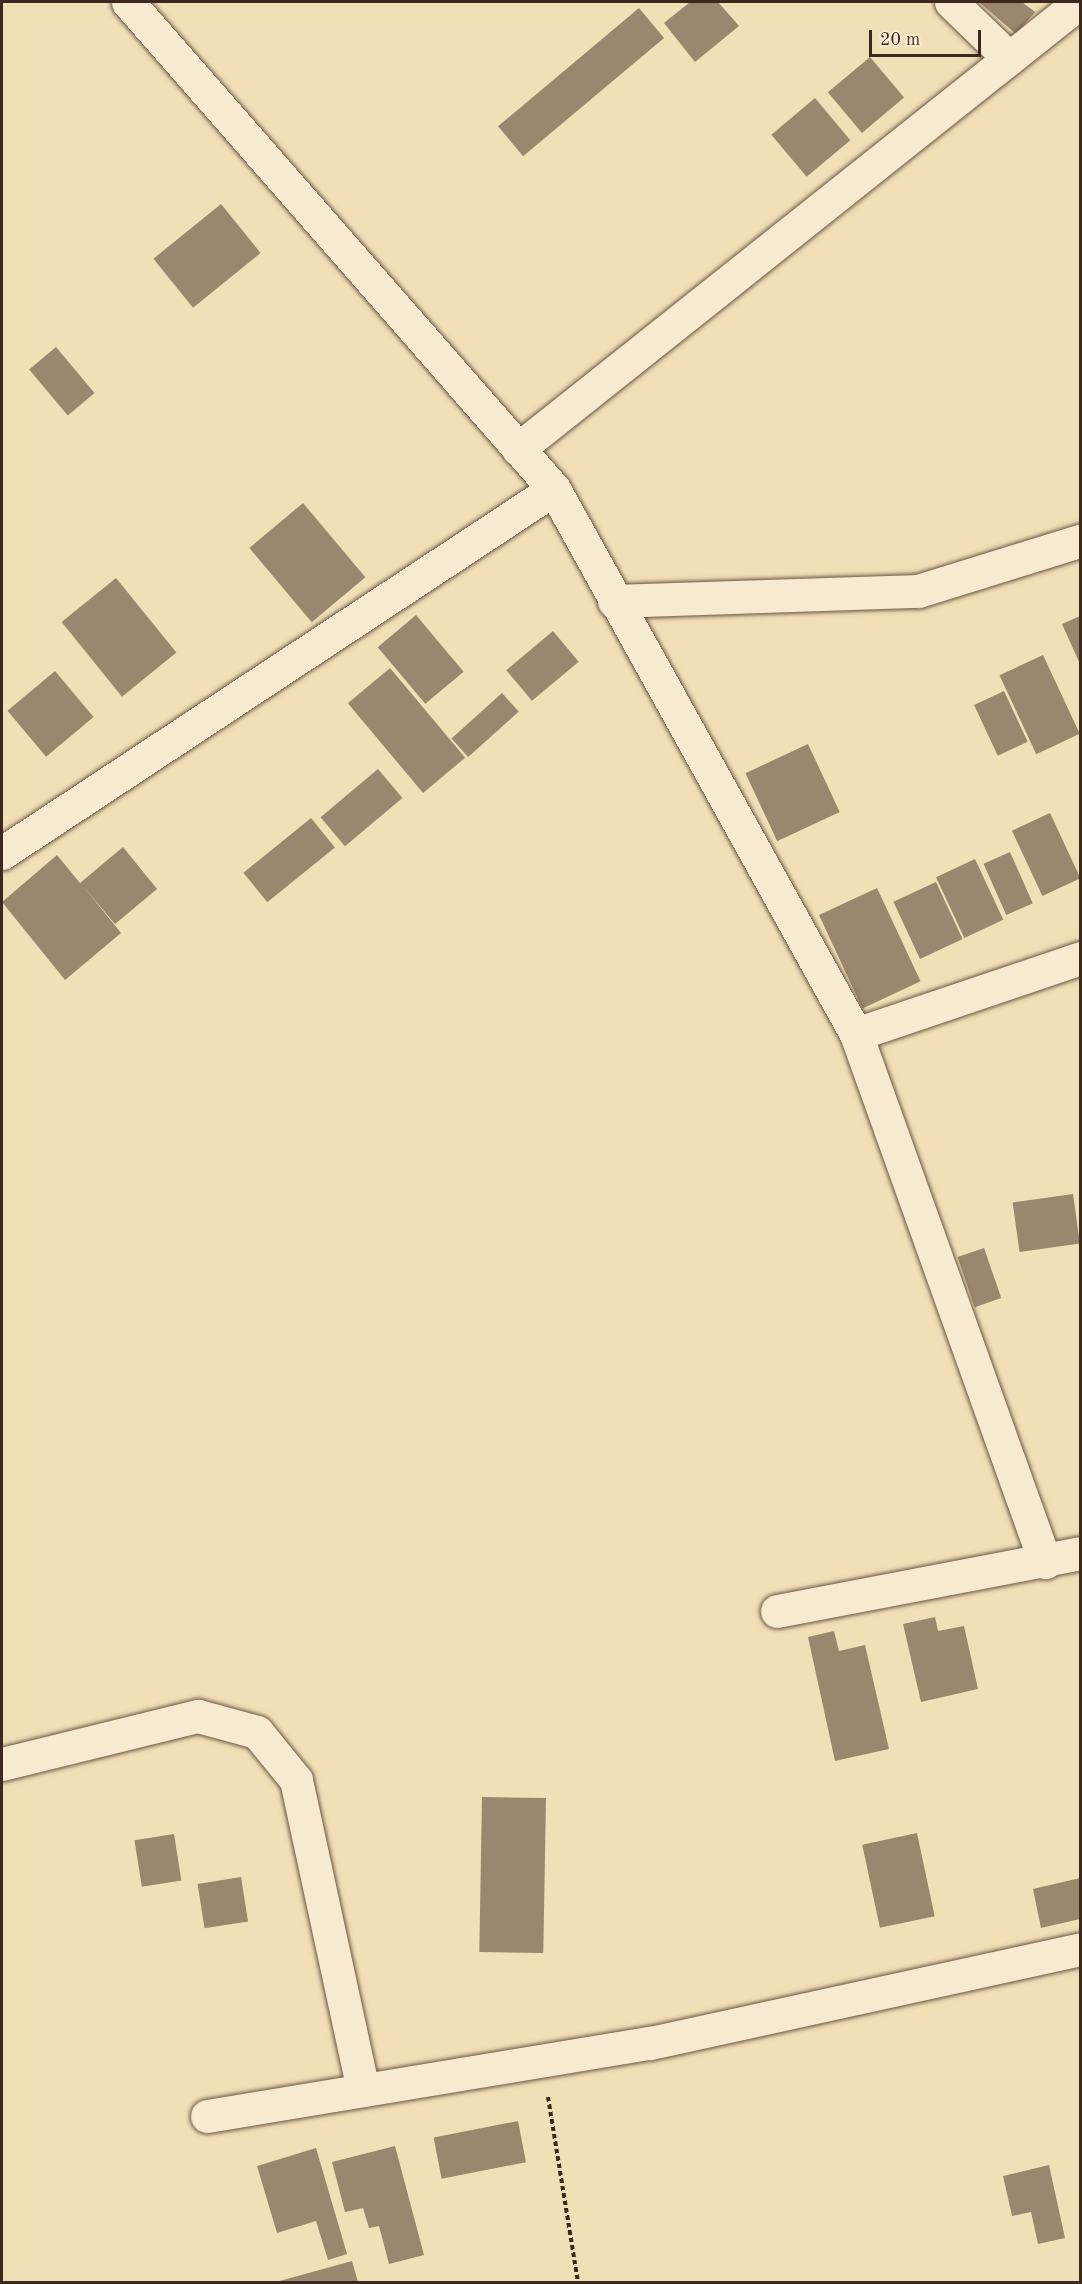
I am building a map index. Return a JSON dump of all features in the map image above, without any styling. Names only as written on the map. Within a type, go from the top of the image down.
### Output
[{"type":"street","points":[[128,2],[554,489],[614,601],[856,1034],[1045,1562]]},
{"type":"street","points":[[951,2],[1009,58]]},
{"type":"street","points":[[518,449],[1080,2]]},
{"type":"street","points":[[2,854],[554,489]]},
{"type":"street","points":[[614,601],[918,591],[1080,541]]},
{"type":"street","points":[[856,1034],[1080,958]]},
{"type":"street","points":[[777,1611],[1045,1562],[1080,1553]]},
{"type":"street","points":[[2,1764],[198,1716],[257,1732],[296,1780],[363,2090]]},
{"type":"street","points":[[207,2116],[650,2043],[1080,1949]]},
{"type":"path","points":[[543,2061],[578,2283]]},
{"type":"building","points":[[690,2],[718,2],[739,26],[695,62],[664,23]]},
{"type":"building","points":[[979,2],[1022,2],[1035,12],[1016,34]]},
{"type":"building","points":[[639,8],[664,38],[523,156],[498,126]]},
{"type":"building","points":[[870,57],[904,98],[862,133],[828,92]]},
{"type":"building","points":[[815,98],[850,140],[807,177],[771,135]]},
{"type":"building","points":[[221,204],[261,253],[193,308],[153,259]]},
{"type":"building","points":[[56,347],[95,393],[68,415],[29,369]]},
{"type":"building","points":[[303,503],[365,577],[312,622],[249,548]]},
{"type":"building","points":[[116,578],[176,653],[122,697],[62,622]]},
{"type":"building","points":[[416,615],[464,672],[425,704],[378,647]]},
{"type":"building","points":[[1080,616],[1080,664],[1062,624]]},
{"type":"building","points":[[553,631],[579,662],[532,701],[506,670]]},
{"type":"building","points":[[1043,655],[1080,734],[1036,754],[999,675]]},
{"type":"building","points":[[390,668],[465,758],[423,793],[348,703]]},
{"type":"building","points":[[55,671],[94,717],[46,757],[8,711]]},
{"type":"building","points":[[1004,691],[1028,742],[998,756],[974,705]]},
{"type":"building","points":[[502,693],[519,712],[468,757],[451,739]]},
{"type":"building","points":[[808,744],[840,812],[777,841],[745,773]]},
{"type":"building","points":[[378,769],[402,798],[345,846],[321,817]]},
{"type":"building","points":[[1050,813],[1080,878],[1042,896],[1012,831]]},
{"type":"building","points":[[311,818],[335,848],[267,902],[243,873]]},
{"type":"building","points":[[123,847],[157,889],[115,924],[83,886],[121,933],[65,980],[2,902],[57,855],[80,883]]},
{"type":"building","points":[[1010,852],[1033,903],[1006,915],[984,864]]},
{"type":"building","points":[[975,859],[1003,920],[964,938],[936,877]]},
{"type":"building","points":[[936,882],[963,939],[920,959],[893,902]]},
{"type":"building","points":[[877,888],[921,981],[863,1008],[819,915]]},
{"type":"building","points":[[1073,1194],[1080,1244],[1020,1252],[1013,1202]]},
{"type":"building","points":[[984,1248],[1001,1298],[975,1307],[958,1257]]},
{"type":"building","points":[[935,1617],[938,1631],[964,1626],[978,1689],[921,1702],[903,1624]]},
{"type":"building","points":[[834,1631],[839,1651],[865,1645],[889,1749],[835,1761],[808,1637]]},
{"type":"building","points":[[482,1797],[546,1798],[543,1953],[479,1952]]},
{"type":"building","points":[[917,1833],[935,1916],[880,1928],[862,1845]]},
{"type":"building","points":[[174,1834],[181,1880],[142,1887],[134,1840]]},
{"type":"building","points":[[241,1877],[248,1921],[205,1928],[198,1884]]},
{"type":"building","points":[[1080,1878],[1080,1919],[1041,1928],[1033,1889]]},
{"type":"building","points":[[518,2121],[526,2162],[442,2179],[434,2137]]},
{"type":"building","points":[[395,2146],[424,2255],[389,2264],[379,2226],[369,2228],[363,2208],[345,2212],[332,2162]]},
{"type":"building","points":[[316,2148],[347,2254],[328,2260],[316,2221],[277,2233],[257,2166]]},
{"type":"building","points":[[1049,2165],[1065,2238],[1038,2244],[1031,2212],[1012,2216],[1003,2176]]},
{"type":"building","points":[[352,2261],[358,2282],[276,2282]]}]
